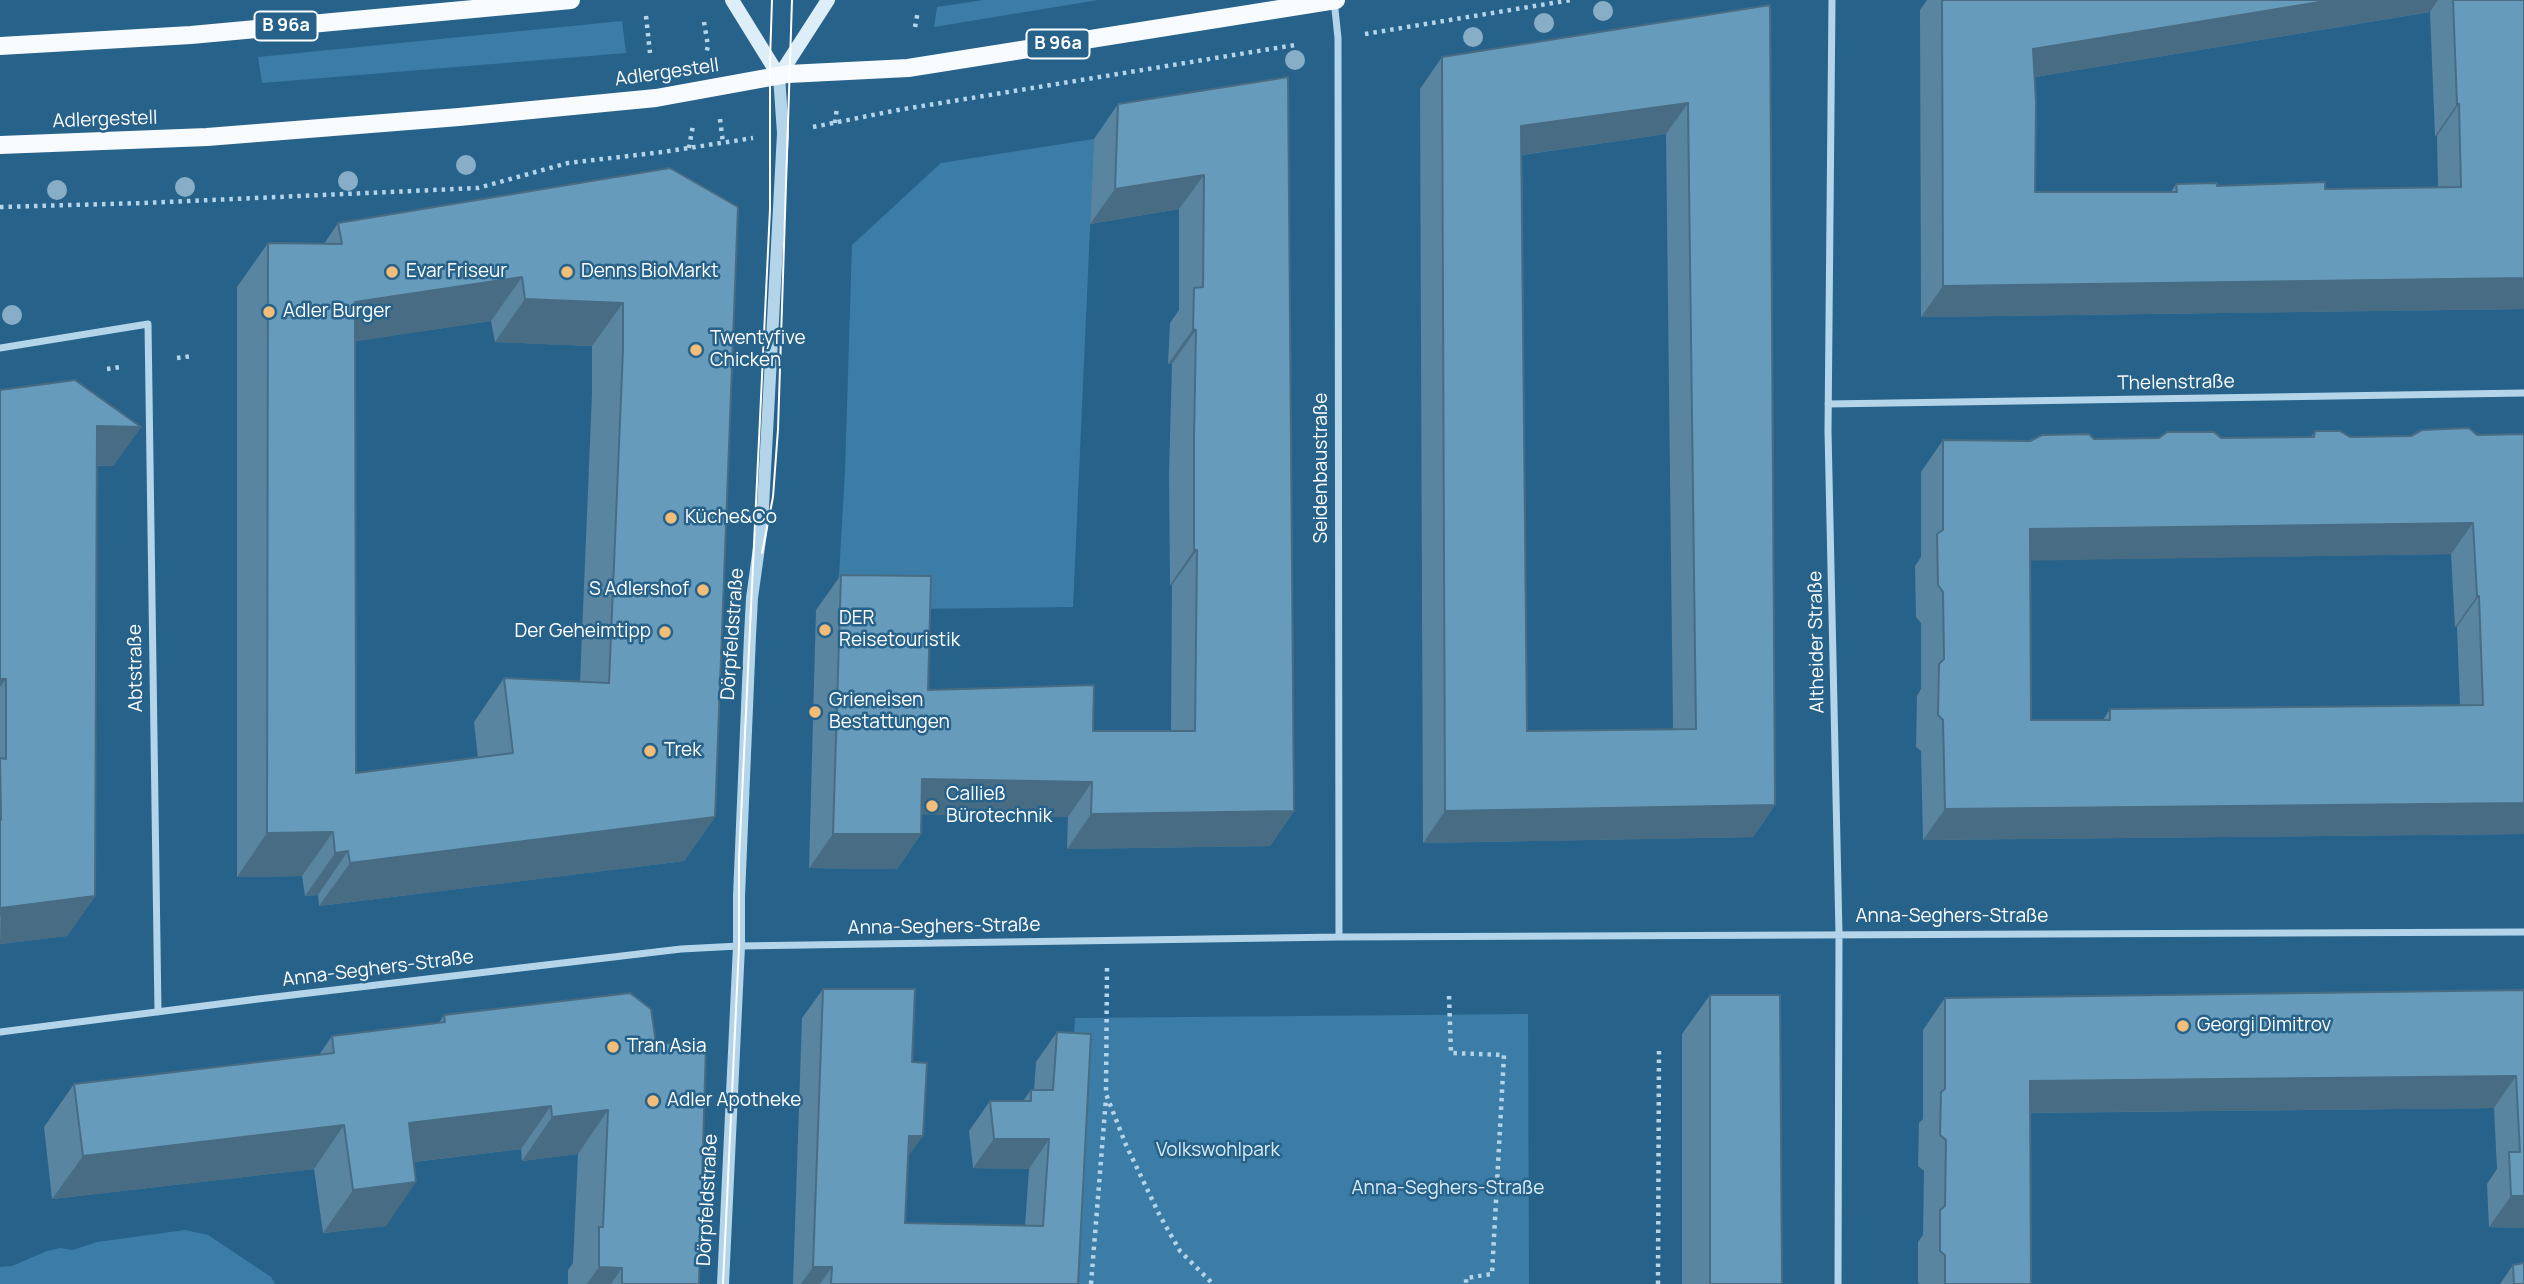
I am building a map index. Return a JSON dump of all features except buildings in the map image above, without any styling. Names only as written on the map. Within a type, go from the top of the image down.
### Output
[{"type":"main road","name":"B 96a","points":[[0,46],[191,35],[571,0]]},
{"type":"main road","name":"Dörpfeldstraße","points":[[733,0],[779,76]]},
{"type":"main road","points":[[779,76],[828,0]]},
{"type":"main road","name":"Adlergestell","points":[[0,145],[207,136],[459,117],[656,98],[779,76],[908,68],[1335,0]]},
{"type":"street","name":"Seidenbaustraße","points":[[1335,0],[1338,38],[1339,937]]},
{"type":"street","name":"Altheider Straße","points":[[1832,0],[1828,404],[1839,934],[1838,1284]]},
{"type":"street","name":"Dörpfeldstraße","points":[[723,1284],[750,636],[752,598],[762,526],[783,133],[779,76]]},
{"type":"street","name":"Abtstraße","points":[[0,348],[148,324],[158,1012]]},
{"type":"street","name":"Thelenstraße","points":[[1828,404],[2524,393]]},
{"type":"street","name":"Anna-Seghers-Straße","points":[[0,1032],[681,949],[739,946],[1339,937],[2524,932]]},
{"type":"path","points":[[0,207],[478,188],[568,163],[663,152],[783,133],[898,110],[1571,0]]},
{"type":"path","points":[[915,27],[918,11]]},
{"type":"path","points":[[646,16],[650,53]]},
{"type":"path","points":[[1091,1284],[1107,1094],[1107,941]]},
{"type":"path","points":[[1449,996],[1451,1053],[1504,1055],[1492,1274],[1466,1278],[1466,1284]]},
{"type":"path","points":[[1658,1284],[1659,1047]]},
{"type":"path","points":[[1107,1094],[1126,1145],[1160,1216],[1181,1251],[1213,1284]]},
{"type":"green space","points":[[984,0],[1098,0],[934,27],[937,7]]},
{"type":"green space","points":[[622,21],[626,53],[262,83],[258,57]]},
{"type":"green space","points":[[1094,139],[1073,607],[837,610],[845,471],[852,245],[941,163]]},
{"type":"green space","name":"Volkswohlpark","points":[[1528,1014],[1529,1284],[1060,1284],[1075,1018]]},
{"type":"green space","points":[[185,1230],[208,1235],[271,1277],[275,1284],[0,1284],[0,1267],[12,1266],[47,1251],[60,1248],[73,1250],[97,1242]]},
{"type":"tram line","points":[[723,1284],[739,946],[739,859],[770,209],[772,0]]},
{"type":"tram line","points":[[762,553],[773,497],[778,429],[792,0]]},
{"type":"place","name":"Evar Friseur","points":[[392,272]]},
{"type":"place","name":"Denns BioMarkt","points":[[567,272]]},
{"type":"place","name":"Adler Burger","points":[[269,312]]},
{"type":"place","name":"Twentyfive Chicken","points":[[696,350]]},
{"type":"place","name":"Küche&Co","points":[[671,518]]},
{"type":"place","name":"S Adlershof","points":[[703,590]]},
{"type":"place","name":"DER Reisetouristik","points":[[825,630]]},
{"type":"place","name":"Der Geheimtipp","points":[[665,632]]},
{"type":"place","name":"Grieneisen Bestattungen","points":[[815,712]]},
{"type":"place","name":"Trek","points":[[650,751]]},
{"type":"place","name":"Calließ Bürotechnik","points":[[932,806]]},
{"type":"place","name":"Georgi Dimitrov","points":[[2183,1026]]},
{"type":"place","name":"Tran Asia","points":[[613,1047]]},
{"type":"place","name":"Adler Apotheke","points":[[653,1101]]}]
